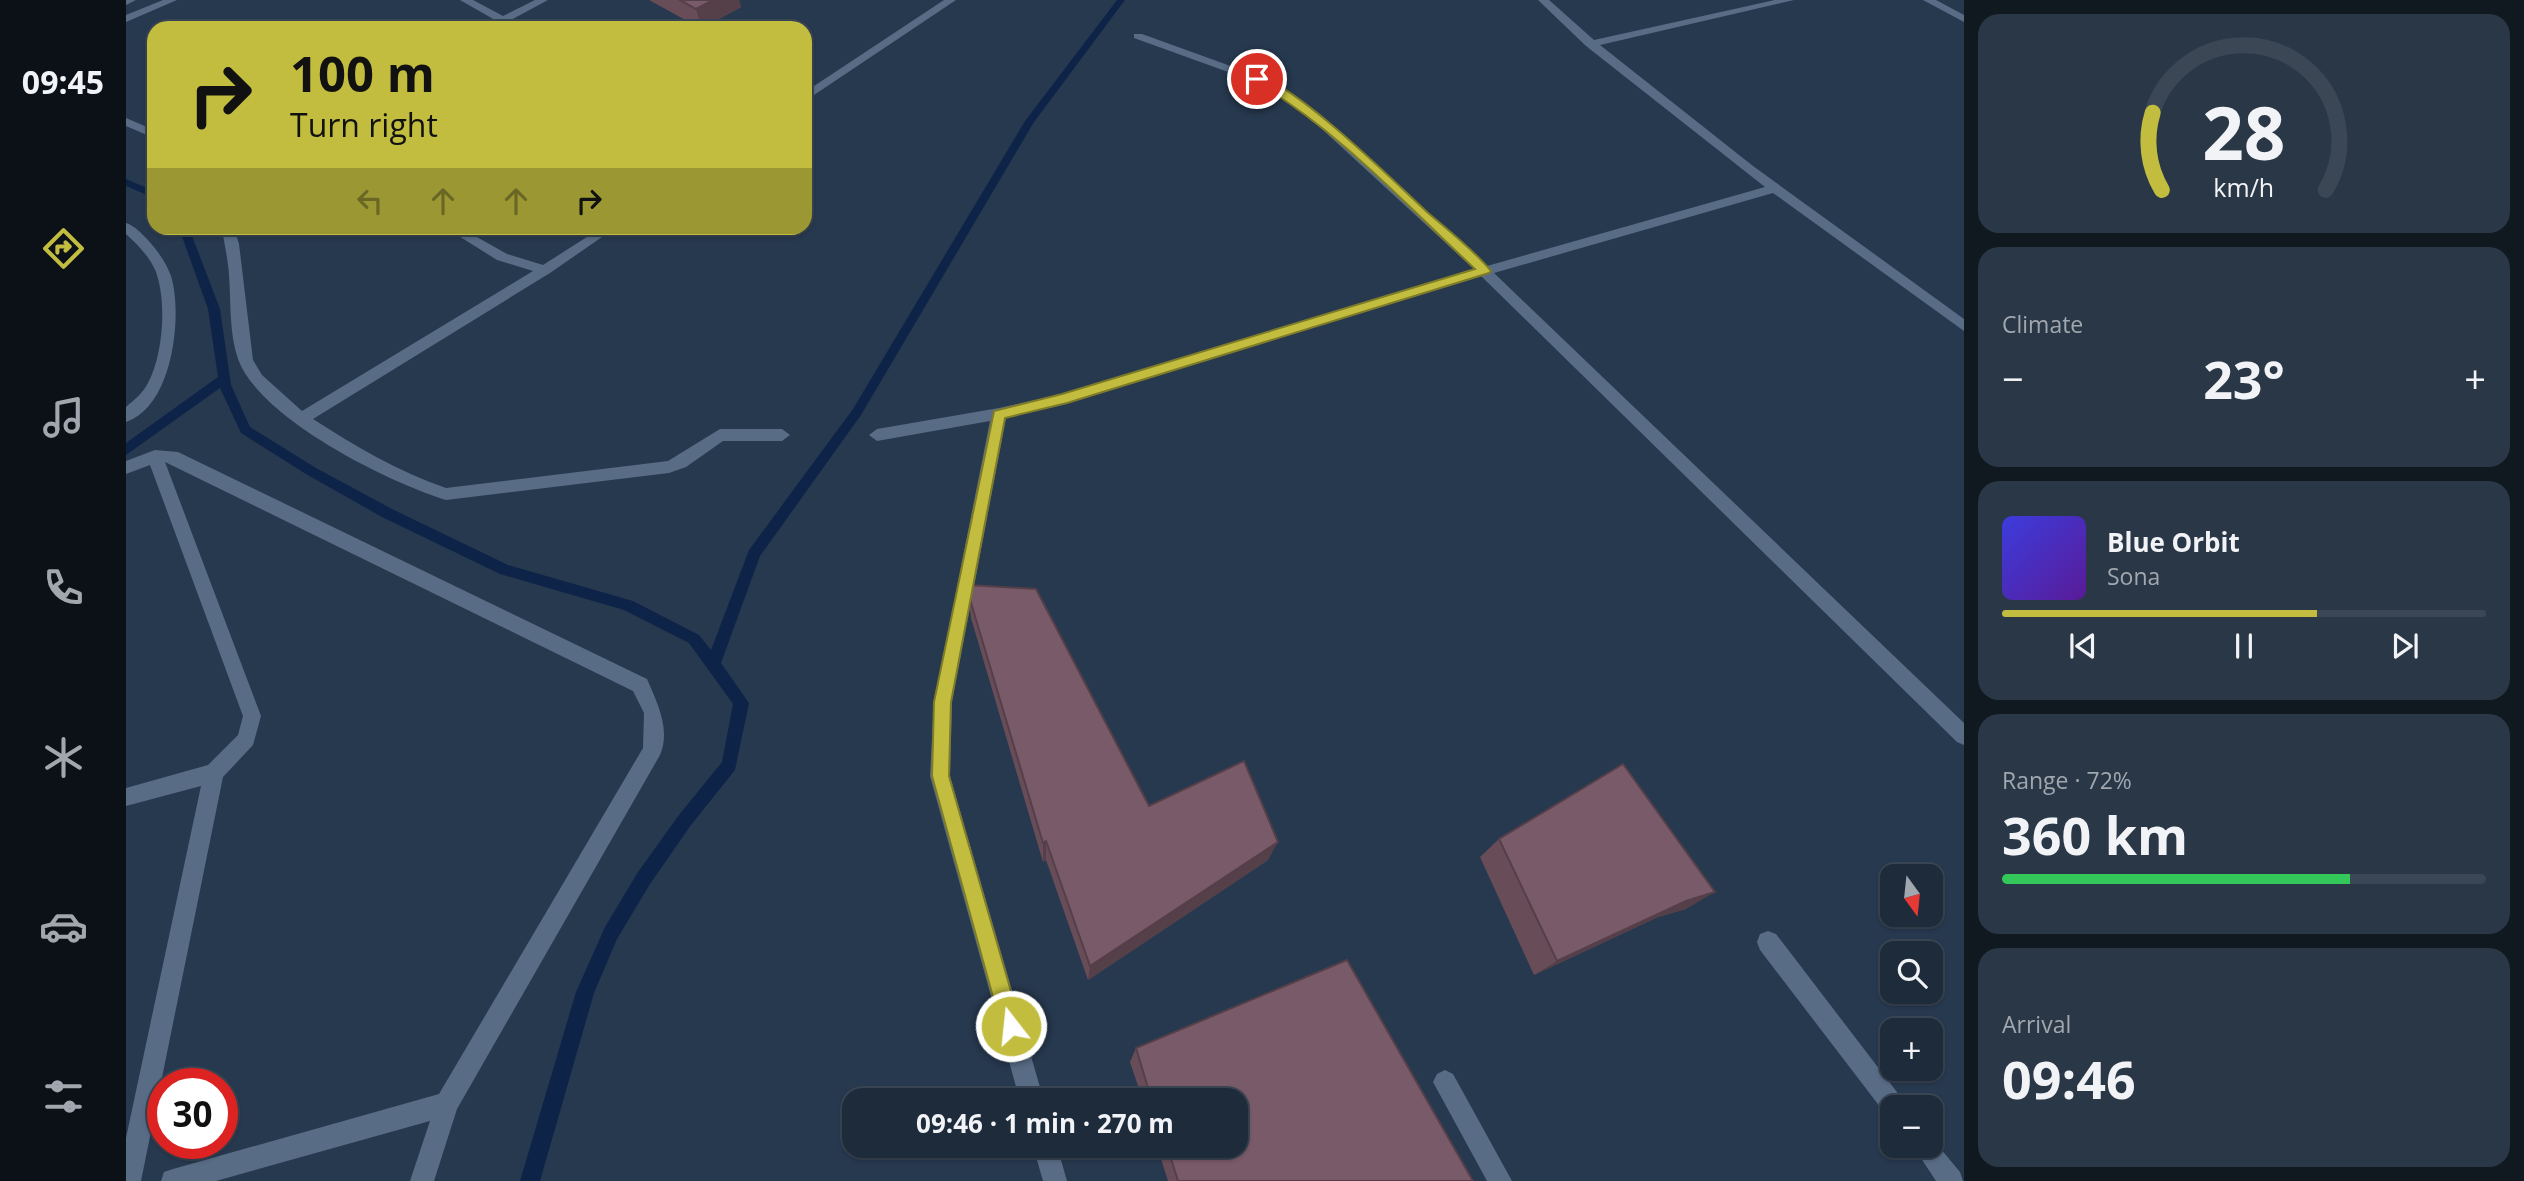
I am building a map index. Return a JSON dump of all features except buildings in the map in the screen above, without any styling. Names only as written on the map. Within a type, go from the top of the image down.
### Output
[{"type":"street","points":[[126,2],[131,0]]},
{"type":"street","points":[[126,19],[172,0]]},
{"type":"street","points":[[465,0],[503,20],[543,0]]},
{"type":"street","points":[[812,92],[951,0]]},
{"type":"street","points":[[1543,0],[1590,44],[1776,188],[1964,326]]},
{"type":"street","points":[[1590,44],[1789,0]]},
{"type":"street","points":[[1928,0],[1964,19]]},
{"type":"street","points":[[1138,36],[1257,79],[1289,97],[1327,127],[1484,271],[1964,736]]},
{"type":"street","points":[[126,122],[147,131]]},
{"type":"street","points":[[877,435],[999,414],[1062,399],[1484,271],[1776,188]]},
{"type":"street","points":[[126,228],[155,258],[164,276],[167,296],[165,362],[152,389],[126,416]]},
{"type":"street","points":[[230,235],[235,249],[235,294],[246,362],[261,386],[342,447],[427,490],[446,494],[669,467],[680,463],[720,435],[782,435]]},
{"type":"street","points":[[464,235],[502,257],[545,270]]},
{"type":"street","points":[[303,418],[598,235]]},
{"type":"street","points":[[999,414],[943,702],[940,776],[1028,1088]]},
{"type":"street","points":[[126,797],[214,773],[246,739],[252,716],[155,456]]},
{"type":"street","points":[[126,468],[155,456],[172,456],[640,685],[653,713],[653,749],[447,1104],[422,1181]]},
{"type":"street","points":[[129,1181],[214,773]]},
{"type":"street","points":[[1768,942],[1885,1095]]},
{"type":"street","points":[[1445,1082],[1500,1181]]},
{"type":"street","points":[[173,1181],[447,1104]]},
{"type":"street","points":[[1048,1158],[1055,1181]]},
{"type":"street","points":[[1934,1158],[1951,1181]]},
{"type":"waterway","points":[[713,664],[754,554],[857,412],[1030,121],[1121,0]]},
{"type":"waterway","points":[[126,182],[147,192]]},
{"type":"waterway","points":[[187,235],[214,309],[224,379]]},
{"type":"waterway","points":[[126,450],[224,379]]},
{"type":"waterway","points":[[224,379],[245,430],[387,513],[505,570],[628,605],[694,639],[741,703],[729,765],[685,820],[644,878],[611,933],[585,992],[530,1181]]},
{"type":"route","points":[[1011,1026],[940,776],[943,702],[999,414],[1062,399],[1484,271],[1327,127],[1289,97],[1257,79]]}]
